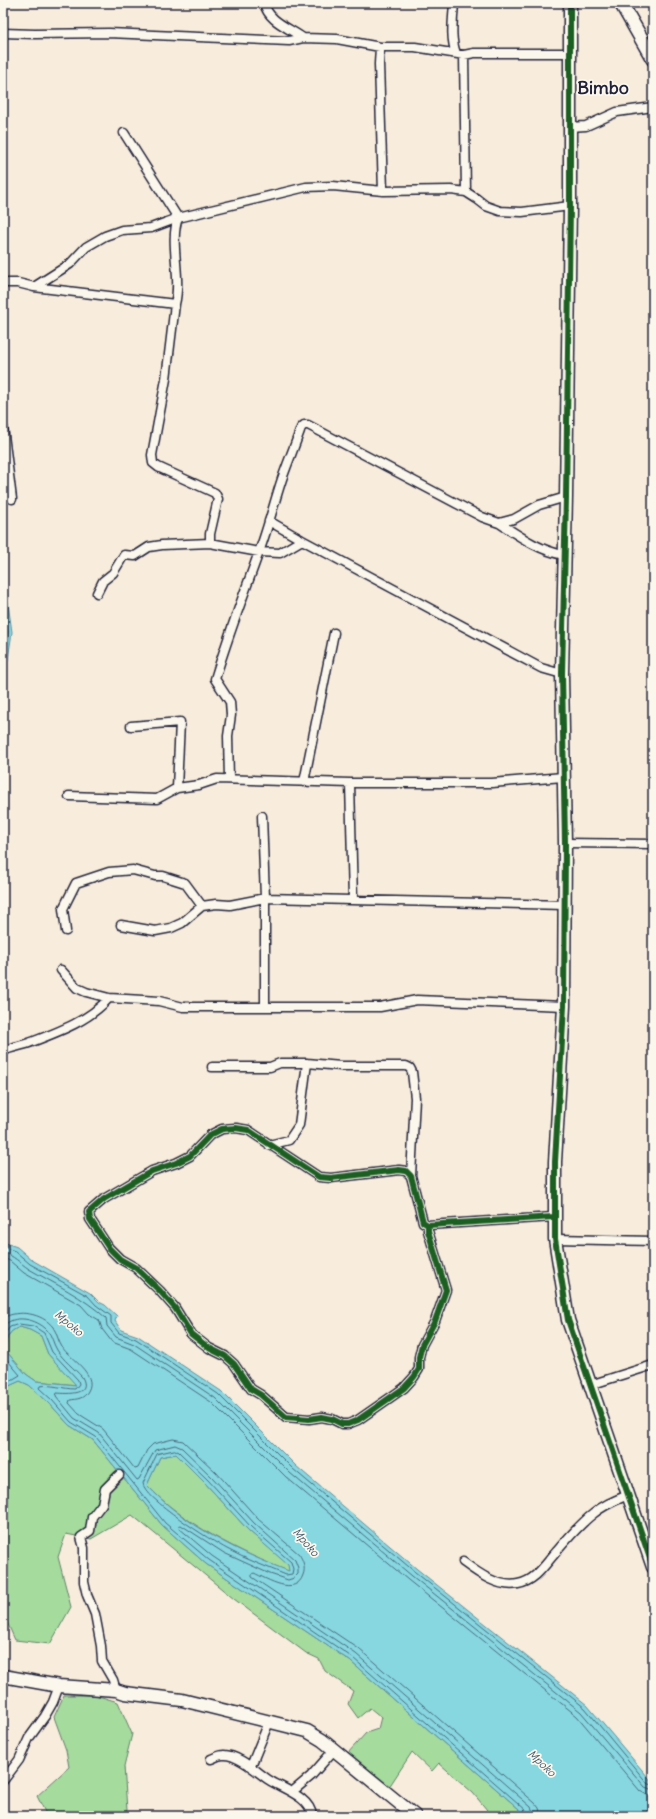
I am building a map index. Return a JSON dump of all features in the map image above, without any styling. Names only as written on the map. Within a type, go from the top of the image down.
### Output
[{"type":"main road","points":[[622,3],[653,59]]},
{"type":"street","points":[[264,3],[267,13],[272,19],[302,38]]},
{"type":"street","points":[[454,3],[452,36],[453,46],[460,54],[466,192]]},
{"type":"street","points":[[570,3],[570,206],[562,674],[565,843],[564,1006],[555,1162],[555,1239],[568,1320],[653,1567]]},
{"type":"street","points":[[3,33],[109,33],[281,40],[302,38],[337,39],[380,47],[414,47],[460,54],[570,53]]},
{"type":"street","points":[[380,47],[379,64],[383,191]]},
{"type":"street","points":[[569,127],[586,126],[617,112],[653,107]]},
{"type":"street","points":[[124,134],[178,218]]},
{"type":"street","points":[[34,287],[70,264],[86,247],[105,236],[122,230],[151,228],[178,218],[306,188],[333,186],[383,191],[451,190],[466,192],[486,206],[500,211],[522,212],[570,206]]},
{"type":"street","points":[[178,218],[174,229],[178,268],[175,304],[166,379],[152,455],[153,463],[158,467],[215,493],[218,499],[210,534],[210,543]]},
{"type":"street","points":[[3,283],[175,304]]},
{"type":"street","points":[[229,779],[228,736],[231,715],[230,702],[215,678],[224,648],[234,626],[239,604],[259,552],[282,479],[301,428],[304,425],[308,425],[482,517],[499,523],[541,548],[552,553],[564,555]]},
{"type":"street","points":[[3,427],[12,499]]},
{"type":"street","points":[[499,523],[514,519],[539,505],[566,497]]},
{"type":"street","points":[[269,521],[541,668],[562,674]]},
{"type":"street","points":[[97,593],[104,581],[113,573],[124,555],[135,556],[149,547],[210,543],[259,552],[280,553],[302,540]]},
{"type":"street","points":[[304,782],[334,633]]},
{"type":"street","points":[[131,726],[180,722],[176,788]]},
{"type":"street","points":[[70,796],[157,799],[176,788],[199,785],[218,778],[350,784],[492,784],[563,776]]},
{"type":"street","points":[[350,784],[353,900]]},
{"type":"street","points":[[262,816],[266,898],[265,1007]]},
{"type":"street","points":[[565,843],[653,844]]},
{"type":"street","points":[[66,930],[63,909],[76,883],[109,872],[133,870],[169,877],[185,883],[202,906]]},
{"type":"street","points":[[121,925],[155,931],[171,928],[182,923],[202,906],[216,904],[230,905],[266,898],[565,905]]},
{"type":"street","points":[[61,970],[77,988],[86,992],[109,998],[159,1001],[183,1007],[380,1007],[417,1000],[564,1006]]},
{"type":"street","points":[[3,1051],[54,1034],[79,1022],[101,1007],[109,998]]},
{"type":"street","points":[[212,1067],[270,1067],[280,1063],[307,1063],[341,1066],[406,1066],[410,1068],[412,1072],[415,1098],[411,1176],[424,1222],[428,1225],[554,1217]]},
{"type":"street","points":[[268,1145],[289,1140],[299,1125],[307,1063]]},
{"type":"street","points":[[411,1176],[406,1171],[398,1170],[331,1178],[318,1177],[268,1145],[248,1130],[236,1128],[222,1129],[210,1135],[190,1156],[176,1163],[152,1171],[104,1199],[89,1212],[90,1219],[109,1248],[120,1259],[136,1268],[160,1292],[175,1308],[191,1334],[209,1348],[225,1356],[234,1364],[252,1389],[286,1417],[309,1419],[322,1417],[332,1419],[342,1424],[348,1424],[358,1420],[404,1388],[414,1378],[418,1370],[422,1345],[434,1321],[446,1290],[428,1231],[428,1225]]},
{"type":"street","points":[[555,1239],[653,1241]]},
{"type":"street","points":[[590,1384],[653,1365]]},
{"type":"street","points":[[116,1690],[113,1680],[102,1661],[101,1646],[95,1614],[87,1596],[84,1582],[84,1548],[81,1537],[90,1531],[92,1517],[102,1504],[105,1489],[120,1476]]},
{"type":"street","points":[[463,1562],[484,1577],[506,1584],[518,1584],[529,1579],[542,1570],[556,1551],[593,1514],[609,1503],[628,1495]]},
{"type":"street","points":[[3,1676],[59,1686],[116,1690],[125,1693],[182,1700],[307,1731],[322,1740],[415,1816]]},
{"type":"street","points":[[3,1781],[19,1760],[29,1738],[45,1716],[53,1702],[59,1686]]},
{"type":"street","points":[[251,1766],[269,1722]]},
{"type":"street","points":[[292,1792],[311,1776],[334,1750]]},
{"type":"street","points":[[211,1759],[223,1755],[251,1766],[269,1780],[292,1792],[311,1810],[312,1816]]},
{"type":"green space","points":[[20,1327],[41,1336],[48,1354],[77,1385],[36,1381],[26,1374],[5,1350],[8,1336]]},
{"type":"green space","points":[[3,1381],[9,1386],[20,1381],[29,1385],[49,1403],[69,1425],[93,1440],[162,1525],[206,1564],[350,1661],[527,1816],[492,1816],[473,1793],[439,1763],[432,1771],[412,1752],[389,1787],[347,1754],[366,1733],[378,1729],[381,1717],[370,1708],[358,1718],[348,1704],[353,1691],[325,1671],[319,1659],[306,1653],[234,1599],[132,1515],[91,1539],[66,1534],[58,1557],[71,1607],[50,1644],[15,1640],[3,1613]]},
{"type":"green space","points":[[176,1454],[248,1530],[289,1565],[290,1572],[213,1536],[161,1499],[147,1485],[160,1457]]},
{"type":"green space","points":[[64,1695],[95,1695],[118,1702],[132,1734],[124,1766],[127,1810],[123,1816],[47,1816],[37,1796],[69,1767],[66,1750],[54,1717]]},
{"type":"water","points":[[3,568],[12,632],[3,694]]},
{"type":"water","name":"Mpoko","points":[[3,1242],[17,1247],[32,1260],[90,1293],[117,1316],[115,1321],[121,1330],[138,1336],[221,1391],[296,1466],[417,1569],[587,1705],[653,1783],[653,1816],[527,1816],[350,1661],[206,1564],[162,1525],[93,1440],[69,1425],[49,1403],[29,1385],[20,1381],[9,1386],[3,1381]],"holes":[[[20,1327],[41,1336],[48,1354],[76,1385],[36,1381],[26,1374],[5,1350],[8,1336]],[[176,1454],[248,1530],[288,1565],[289,1571],[270,1564],[232,1546],[194,1525],[161,1499],[147,1485],[160,1457]]]},
{"type":"cycle path","points":[[570,3],[570,206],[562,674],[565,843],[564,1006],[555,1162],[555,1239],[568,1320],[653,1567]]},
{"type":"cycle path","points":[[428,1225],[423,1222],[411,1176],[406,1171],[399,1170],[331,1178],[319,1177],[248,1130],[236,1128],[222,1129],[210,1135],[190,1156],[176,1163],[152,1171],[104,1199],[89,1212],[90,1219],[109,1248],[120,1259],[136,1268],[160,1291],[175,1308],[191,1334],[209,1348],[225,1356],[234,1364],[251,1389],[261,1395],[286,1417],[309,1419],[322,1417],[332,1419],[342,1424],[348,1424],[358,1420],[404,1388],[419,1369],[419,1357],[422,1345],[435,1321],[446,1290],[428,1231],[428,1225],[554,1217]]},
{"type":"district","name":"Bimbo","points":[[603,87]]}]
